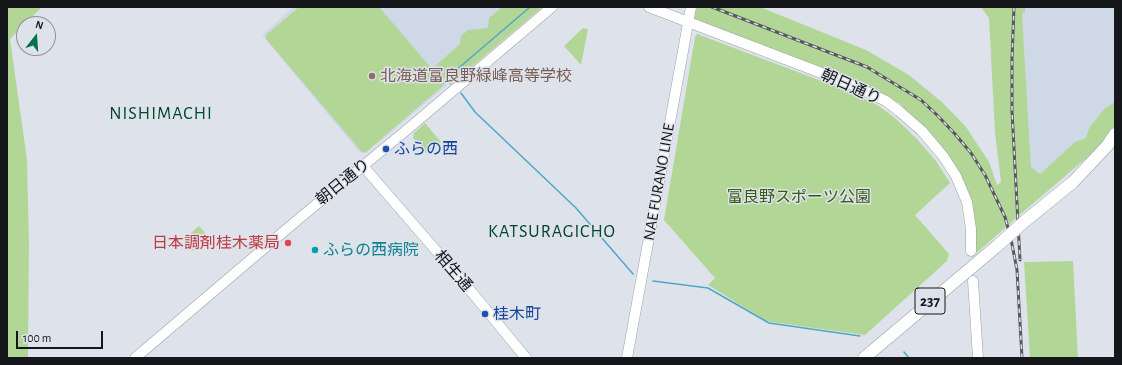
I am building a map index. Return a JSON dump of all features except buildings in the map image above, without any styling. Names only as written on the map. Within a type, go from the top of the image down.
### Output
[{"type":"highway","name":"237","points":[[864,358],[997,246],[1024,221],[1073,182],[1108,146],[1115,134]]},
{"type":"street","name":"朝日通り","points":[[135,358],[552,7]]},
{"type":"street","name":"朝日通り","points":[[649,7],[853,85],[886,101],[922,131],[943,156],[956,176],[967,202],[971,229],[971,251]]},
{"type":"street","name":"NAE FURANO LINE","points":[[628,358],[691,7]]},
{"type":"street","name":"相生通","points":[[363,166],[470,290],[526,358]]},
{"type":"street","points":[[973,281],[978,358]]},
{"type":"shaded area","name":"北海道富良野緑峰高等学校","points":[[293,7],[519,7],[447,67],[447,85],[366,153],[360,153],[262,35]]},
{"type":"shaded area","points":[[1025,7],[1115,7],[1115,100],[1112,104],[1105,108],[1089,128],[1086,138],[1075,142],[1040,174],[1031,167],[1022,13],[1025,11]]},
{"type":"green space","points":[[7,7],[42,7],[33,16],[16,16],[16,33],[10,39],[27,160],[29,242],[28,358],[7,358]]},
{"type":"green space","name":"北海道富良野緑峰高等学校","points":[[299,7],[379,7],[445,84],[366,152],[362,152],[266,39],[266,35]]},
{"type":"green space","points":[[502,7],[540,7],[540,9],[450,85],[434,67],[460,44],[461,36],[468,30],[488,28],[489,18]]},
{"type":"green space","points":[[696,7],[760,7],[866,50],[909,75],[943,103],[966,127],[989,162],[997,185],[1001,182],[995,133],[989,18],[981,7],[1025,7],[1025,12],[1022,13],[1031,167],[1040,174],[1075,142],[1086,138],[1089,128],[1105,108],[1112,104],[1115,100],[1115,126],[1104,143],[972,257],[970,202],[963,179],[947,153],[899,103],[856,82],[693,21]]},
{"type":"green space","points":[[583,28],[588,29],[581,65],[564,46]]},
{"type":"green space","name":"富良野スポーツ公園","points":[[697,34],[848,91],[879,106],[895,118],[916,138],[936,161],[950,183],[915,215],[949,254],[947,261],[865,335],[765,320],[708,285],[715,278],[664,220],[695,37]]},
{"type":"green space","points":[[425,123],[441,142],[427,154],[413,138],[414,133]]},
{"type":"green space","points":[[199,226],[206,234],[206,238],[192,251],[183,240]]},
{"type":"green space","points":[[1073,261],[1078,358],[1030,358],[1024,262]]},
{"type":"waterway","points":[[453,80],[454,72],[530,7]]},
{"type":"waterway","points":[[461,93],[475,112],[576,208],[633,274]]},
{"type":"waterway","points":[[653,281],[708,288],[769,323],[860,336]]},
{"type":"waterway","points":[[904,352],[909,358]]},
{"type":"railway","points":[[712,7],[867,67],[921,100],[955,134],[971,153],[985,175],[1005,217],[1017,270],[1022,358]]},
{"type":"railway","points":[[1014,7],[1012,111],[1020,260]]},
{"type":"place","name":"北海道富良野緑峰高等学校","points":[[372,76]]},
{"type":"place","name":"ふらの西","points":[[386,149]]},
{"type":"place","name":"日本調剤桂木薬局","points":[[288,243]]},
{"type":"place","name":"ふらの西病院","points":[[315,250]]},
{"type":"place","name":"桂木町","points":[[485,314]]},
{"type":"district","name":"NISHIMACHI","points":[[161,114]]},
{"type":"district","name":"KATSURAGICHO","points":[[552,232]]}]
